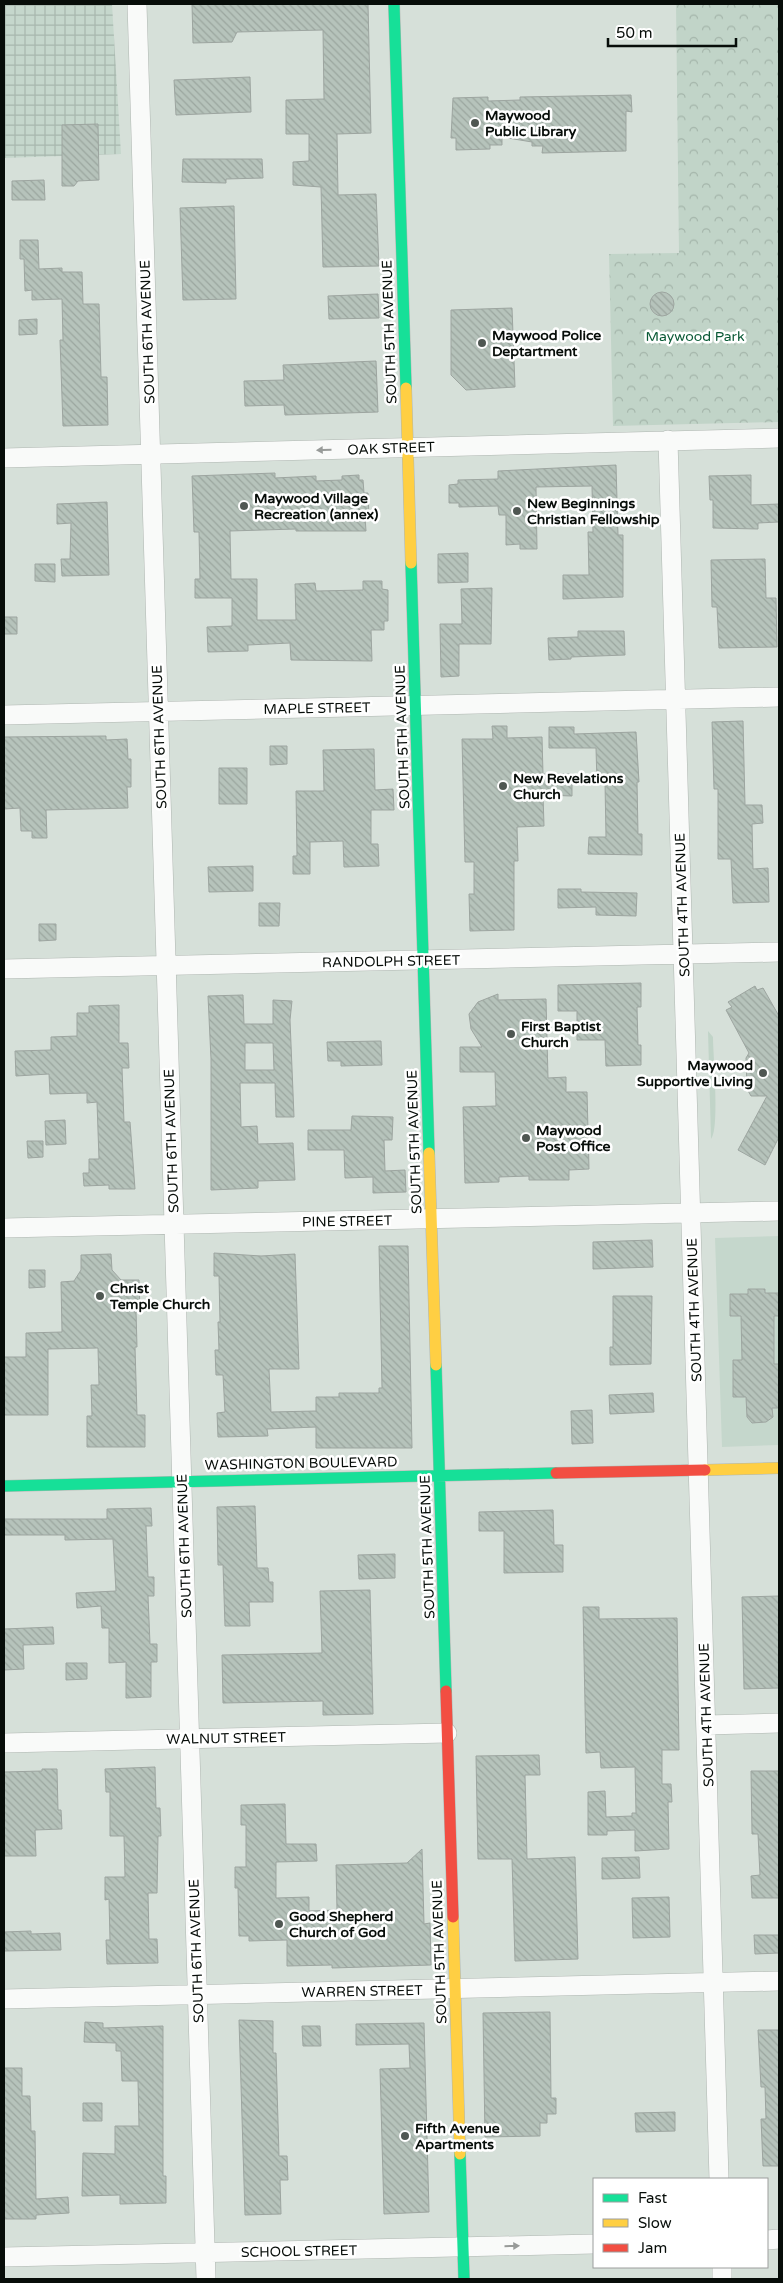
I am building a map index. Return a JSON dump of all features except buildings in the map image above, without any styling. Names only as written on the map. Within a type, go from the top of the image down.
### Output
[{"type":"street","name":"SOUTH 6TH AVENUE","points":[[136,4],[206,2279]]},
{"type":"street","name":"SOUTH 5TH AVENUE","points":[[394,4],[464,2279]]},
{"type":"street","name":"OAK STREET","points":[[4,458],[779,438]]},
{"type":"street","name":"SOUTH 4TH AVENUE","points":[[668,440],[719,2178]]},
{"type":"street","name":"MAPLE STREET","points":[[4,715],[779,697]]},
{"type":"street","name":"RANDOLPH STREET","points":[[4,969],[779,952]]},
{"type":"street","name":"PINE STREET","points":[[4,1228],[779,1211]]},
{"type":"street","name":"WASHINGTON BOULEVARD","points":[[4,1486],[779,1468]]},
{"type":"street","points":[[706,1725],[779,1723]]},
{"type":"street","name":"WALNUT STREET","points":[[4,1743],[447,1733]]},
{"type":"street","name":"WARREN STREET","points":[[4,1999],[779,1981]]},
{"type":"street","name":"SCHOOL STREET","points":[[4,2257],[593,2244]]},
{"type":"shaded area","points":[[4,4],[112,4],[121,154],[4,158]]},
{"type":"shaded area","points":[[779,1236],[779,1445],[722,1447],[715,1238]]},
{"type":"green space","name":"Maywood Park","points":[[676,4],[779,4],[779,422],[613,426],[609,254],[679,253]]},
{"type":"green space","points":[[708,1031],[713,1037],[715,1091],[715,1122],[714,1133],[711,1139]]},
{"type":"traffic: fast","points":[[394,4],[406,388]]},
{"type":"traffic: fast","points":[[411,563],[429,1153]]},
{"type":"traffic: fast","points":[[436,1365],[446,1691]]},
{"type":"traffic: fast","points":[[4,1486],[556,1473]]},
{"type":"traffic: fast","points":[[460,2154],[464,2279]]},
{"type":"traffic: slow","points":[[406,388],[411,563]]},
{"type":"traffic: slow","points":[[429,1153],[436,1365]]},
{"type":"traffic: slow","points":[[705,1470],[779,1468]]},
{"type":"traffic: slow","points":[[453,1917],[460,2154]]},
{"type":"traffic: jam","points":[[556,1473],[705,1470]]},
{"type":"traffic: jam","points":[[446,1691],[453,1917]]},
{"type":"place","name":"Maywood Public Library","points":[[475,123]]},
{"type":"place","name":"Maywood Police Deptartment","points":[[482,343]]},
{"type":"place","name":"Maywood Village Recreation (annex)","points":[[244,506]]},
{"type":"place","name":"New Beginnings Christian Fellowship","points":[[517,511]]},
{"type":"place","name":"New Revelations Church","points":[[503,786]]},
{"type":"place","name":"First Baptist Church","points":[[511,1034]]},
{"type":"place","name":"Maywood Supportive Living","points":[[763,1073]]},
{"type":"place","name":"Maywood Post Office","points":[[526,1138]]},
{"type":"place","name":"Christ Temple Church","points":[[100,1296]]},
{"type":"place","name":"Good Shepherd Church of God","points":[[279,1924]]},
{"type":"place","name":"Fifth Avenue Apartments","points":[[405,2136]]}]
